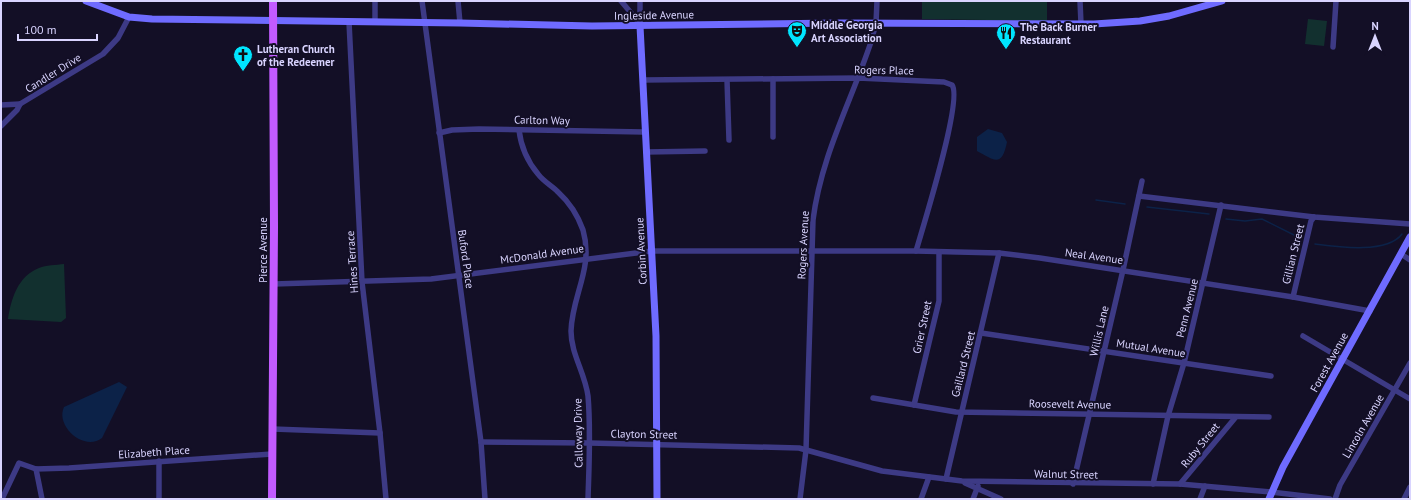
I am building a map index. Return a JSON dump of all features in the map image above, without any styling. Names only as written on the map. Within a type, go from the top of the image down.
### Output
[{"type":"main road","name":"Pierce Avenue","points":[[272,499],[274,284],[273,1]]},
{"type":"street","name":"Ingleside Avenue","points":[[86,1],[129,17],[273,22],[424,22],[592,26],[876,23],[1109,24],[1190,11],[1222,1]]},
{"type":"street","points":[[375,1],[375,22]]},
{"type":"street","name":"Buford Place","points":[[422,1],[481,442],[485,499]]},
{"type":"street","points":[[458,1],[460,23]]},
{"type":"street","points":[[621,1],[637,20],[640,26]]},
{"type":"street","name":"Corbin Avenue","points":[[640,1],[644,132],[656,336],[656,499]]},
{"type":"street","name":"Rogers Avenue","points":[[800,499],[806,450],[813,220],[820,178],[858,78],[876,23],[877,1]]},
{"type":"street","points":[[1080,1],[1080,24]]},
{"type":"street","points":[[1334,47],[1336,1]]},
{"type":"street","name":"Candler Drive","points":[[1,126],[17,110],[20,104],[103,54],[118,38],[129,17]]},
{"type":"street","name":"Hines Terrace","points":[[349,22],[362,282],[380,433],[386,499]]},
{"type":"street","name":"Rogers Place","points":[[643,80],[858,78],[944,82],[952,85],[955,88],[955,95],[946,140],[916,251]]},
{"type":"street","points":[[773,79],[773,137]]},
{"type":"street","points":[[727,80],[728,140]]},
{"type":"street","points":[[1,105],[20,104]]},
{"type":"street","name":"Carlton Way","points":[[439,132],[466,129],[644,132]]},
{"type":"street","name":"Calloway Drive","points":[[519,130],[521,142],[528,160],[538,175],[559,193],[573,210],[582,229],[587,258],[585,273],[572,314],[571,333],[576,361],[588,394],[588,499]]},
{"type":"street","points":[[646,152],[705,151]]},
{"type":"street","name":"Willis Lane","points":[[1073,484],[1105,350],[1142,181]]},
{"type":"street","points":[[1139,196],[1314,217],[1410,224]]},
{"type":"street","name":"Penn Avenue","points":[[1153,484],[1168,416],[1184,363],[1204,283],[1221,205]]},
{"type":"street","name":"Gillian Street","points":[[1293,297],[1311,221],[1314,217]]},
{"type":"street","name":"Forest Avenue","points":[[1270,495],[1283,467],[1410,237]]},
{"type":"street","name":"McDonald Avenue","points":[[274,284],[401,281],[458,276],[587,258],[652,251],[812,251]]},
{"type":"street","name":"Neal Avenue","points":[[812,251],[999,253],[1123,270],[1293,297],[1370,311]]},
{"type":"street","name":"Grier Street","points":[[914,405],[939,301],[939,252]]},
{"type":"street","name":"Gaillard Street","points":[[946,479],[999,253]]},
{"type":"street","points":[[1401,254],[1410,260]]},
{"type":"street","name":"Mutual Avenue","points":[[981,333],[1105,350],[1271,376]]},
{"type":"street","points":[[1303,336],[1410,399]]},
{"type":"street","name":"Lincoln Avenue","points":[[1335,499],[1340,485],[1410,363]]},
{"type":"street","name":"Roosevelt Avenue","points":[[873,398],[961,412],[1235,418],[1269,417]]},
{"type":"street","name":"Ruby Street","points":[[1180,484],[1235,418]]},
{"type":"street","points":[[273,429],[380,433]]},
{"type":"street","name":"Clayton Street","points":[[481,442],[589,442],[799,448],[806,450]]},
{"type":"street","name":"Walnut Street","points":[[806,450],[882,471],[962,481],[1073,484],[1180,484],[1270,495],[1330,499]]},
{"type":"street","name":"Elizabeth Place","points":[[2,499],[19,463],[36,469],[272,454]]},
{"type":"street","points":[[159,461],[159,499]]},
{"type":"street","points":[[36,469],[42,499]]},
{"type":"street","points":[[921,499],[929,477]]},
{"type":"street","points":[[962,481],[1001,499]]},
{"type":"street","points":[[973,499],[979,482]]},
{"type":"street","points":[[1200,499],[1204,486]]},
{"type":"street","points":[[1404,499],[1410,487]]},
{"type":"green space","points":[[922,1],[1047,1],[1047,21],[922,19]]},
{"type":"green space","points":[[1308,19],[1327,21],[1324,46],[1305,44]]},
{"type":"green space","points":[[64,264],[66,318],[61,322],[8,319],[11,304],[17,289],[26,277],[42,267]]},
{"type":"water","points":[[988,129],[1002,133],[1007,142],[1003,155],[997,160],[977,151],[977,137]]},
{"type":"water","points":[[119,382],[127,387],[102,438],[87,442],[73,435],[67,429],[64,422],[62,414],[64,407]]},
{"type":"waterway","points":[[1096,200],[1125,204]]},
{"type":"waterway","points":[[1147,207],[1209,214]]},
{"type":"waterway","points":[[1226,219],[1245,221],[1262,219],[1298,237]]},
{"type":"waterway","points":[[1315,244],[1336,247],[1374,247],[1395,240],[1402,234]]},
{"type":"place","name":"Middle Georgia Art Association","points":[[797,48]]},
{"type":"place","name":"The Back Burner Restaurant","points":[[1006,50]]},
{"type":"place","name":"Lutheran Church of the Redeemer","points":[[243,72]]}]
